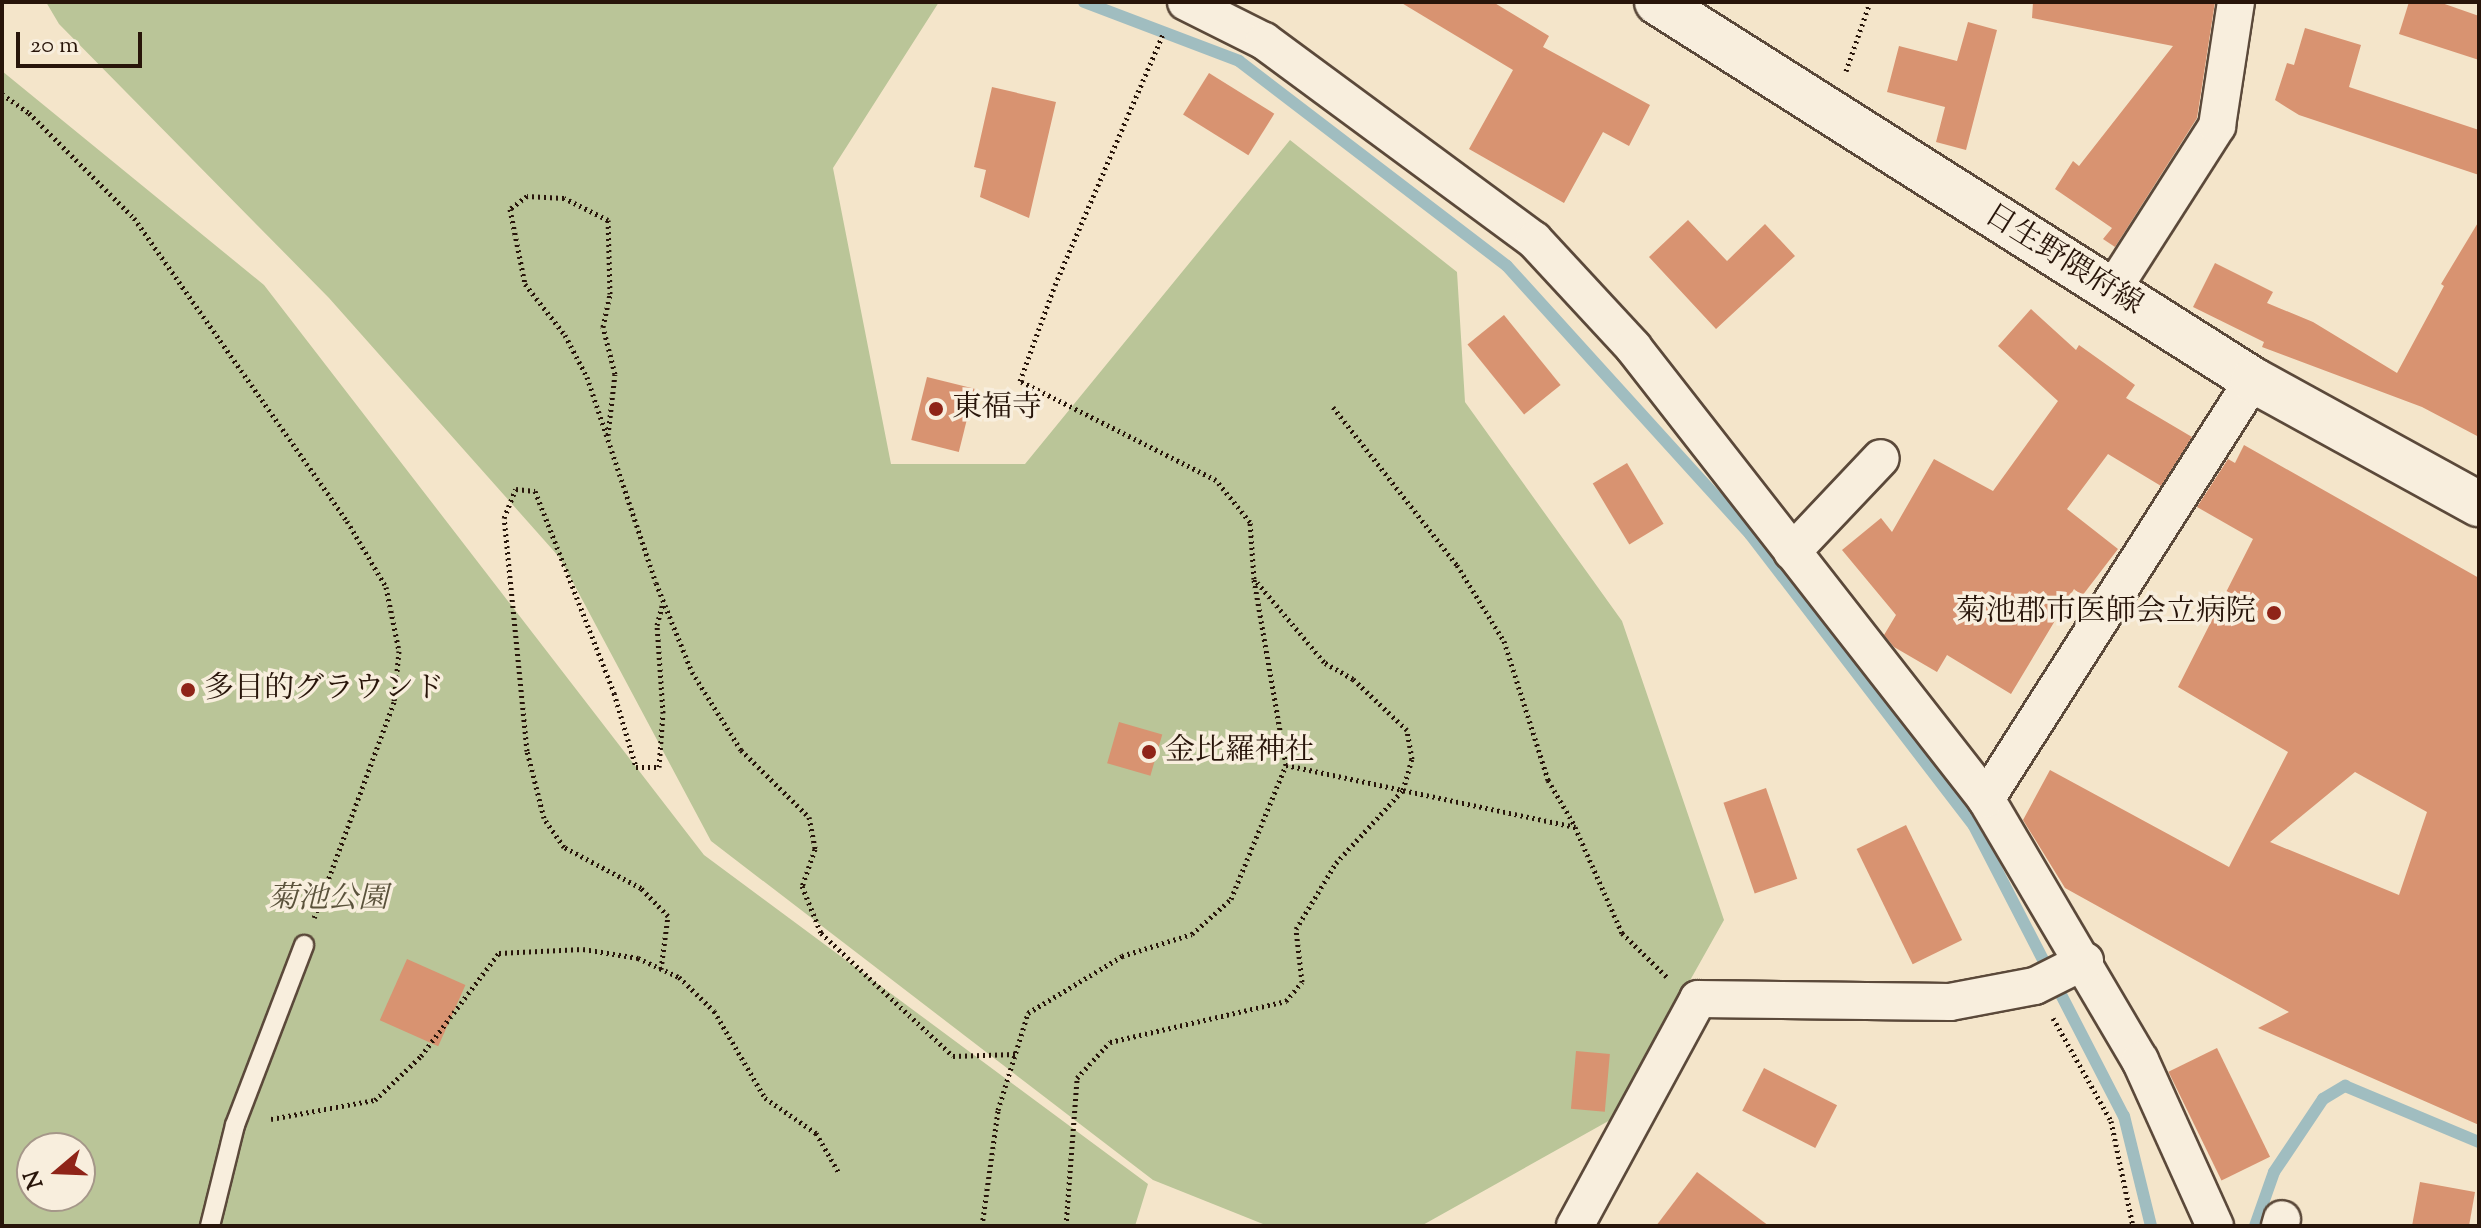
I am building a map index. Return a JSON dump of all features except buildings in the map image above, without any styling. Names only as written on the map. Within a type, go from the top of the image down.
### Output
[{"type":"main road","name":"日生野隈府線","points":[[1657,2],[2253,380],[2479,504]]},
{"type":"street","points":[[1186,2],[1264,41],[1534,240],[1633,347],[1986,799],[2085,961],[2140,1060],[2215,1226]]},
{"type":"street","points":[[2111,292],[2217,126],[2236,2]]},
{"type":"street","points":[[1986,799],[2253,380]]},
{"type":"street","points":[[1792,552],[1881,458]]},
{"type":"street","points":[[1575,1226],[1698,999],[1950,1002],[2035,986],[2085,961]]},
{"type":"lane","points":[[210,1226],[235,1125],[304,945]]},
{"type":"path","points":[[1832,114],[1870,2]]},
{"type":"path","points":[[982,1226],[998,1110],[1028,1013],[1122,956],[1192,934],[1231,899],[1286,765],[1254,579],[1250,522],[1216,480],[1020,381],[1055,285],[1160,43]]},
{"type":"path","points":[[2,94],[29,113],[134,218],[347,521],[386,587],[399,651],[394,702],[304,945]]},
{"type":"path","points":[[608,435],[615,374],[603,327],[610,294],[613,239],[608,220],[564,198],[527,196],[510,209],[525,284],[572,349],[608,435],[663,602],[692,672],[741,750],[809,817],[815,849],[802,886],[821,933],[953,1056],[1015,1054]]},
{"type":"path","points":[[1333,407],[1457,565],[1504,641],[1548,780],[1575,827],[1622,933],[1653,967],[1698,999]]},
{"type":"path","points":[[661,969],[668,916],[641,888],[564,847],[544,818],[527,751],[504,518],[516,489],[535,491],[614,693],[636,767],[659,767],[663,713],[657,625],[663,602]]},
{"type":"path","points":[[1066,1226],[1077,1078],[1110,1042],[1286,1001],[1302,982],[1296,929],[1336,863],[1403,790],[1412,759],[1407,730],[1353,679],[1324,662],[1254,579]]},
{"type":"path","points":[[1286,765],[1575,827]]},
{"type":"path","points":[[235,1125],[375,1100],[421,1056],[499,953],[583,949],[638,958],[679,977],[714,1011],[765,1098],[816,1133],[839,1173]]},
{"type":"path","points":[[2035,986],[2111,1121],[2133,1226]]},
{"type":"green space","points":[[46,2],[939,2],[833,168],[891,464],[1025,464],[1290,140],[1457,272],[1465,402],[1622,621],[1724,920],[1612,1119],[1421,1226],[1268,1226],[1153,1180],[711,841],[560,558],[329,298],[59,24]]},
{"type":"green space","name":"菊池公園","points":[[2,71],[264,285],[704,855],[1148,1184],[1135,1226],[2,1226]]},
{"type":"waterway","points":[[1084,2],[1239,61],[1507,266],[1750,534],[1974,826],[2124,1116],[2151,1226]]},
{"type":"waterway","points":[[2255,1226],[2274,1172],[2323,1099],[2345,1086],[2479,1142]]},
{"type":"place","name":"東福寺","points":[[936,409]]},
{"type":"place","name":"菊池郡市医師会立病院","points":[[2274,613]]},
{"type":"place","name":"多目的グラウンド","points":[[188,690]]},
{"type":"place","name":"金比羅神社","points":[[1149,752]]}]
